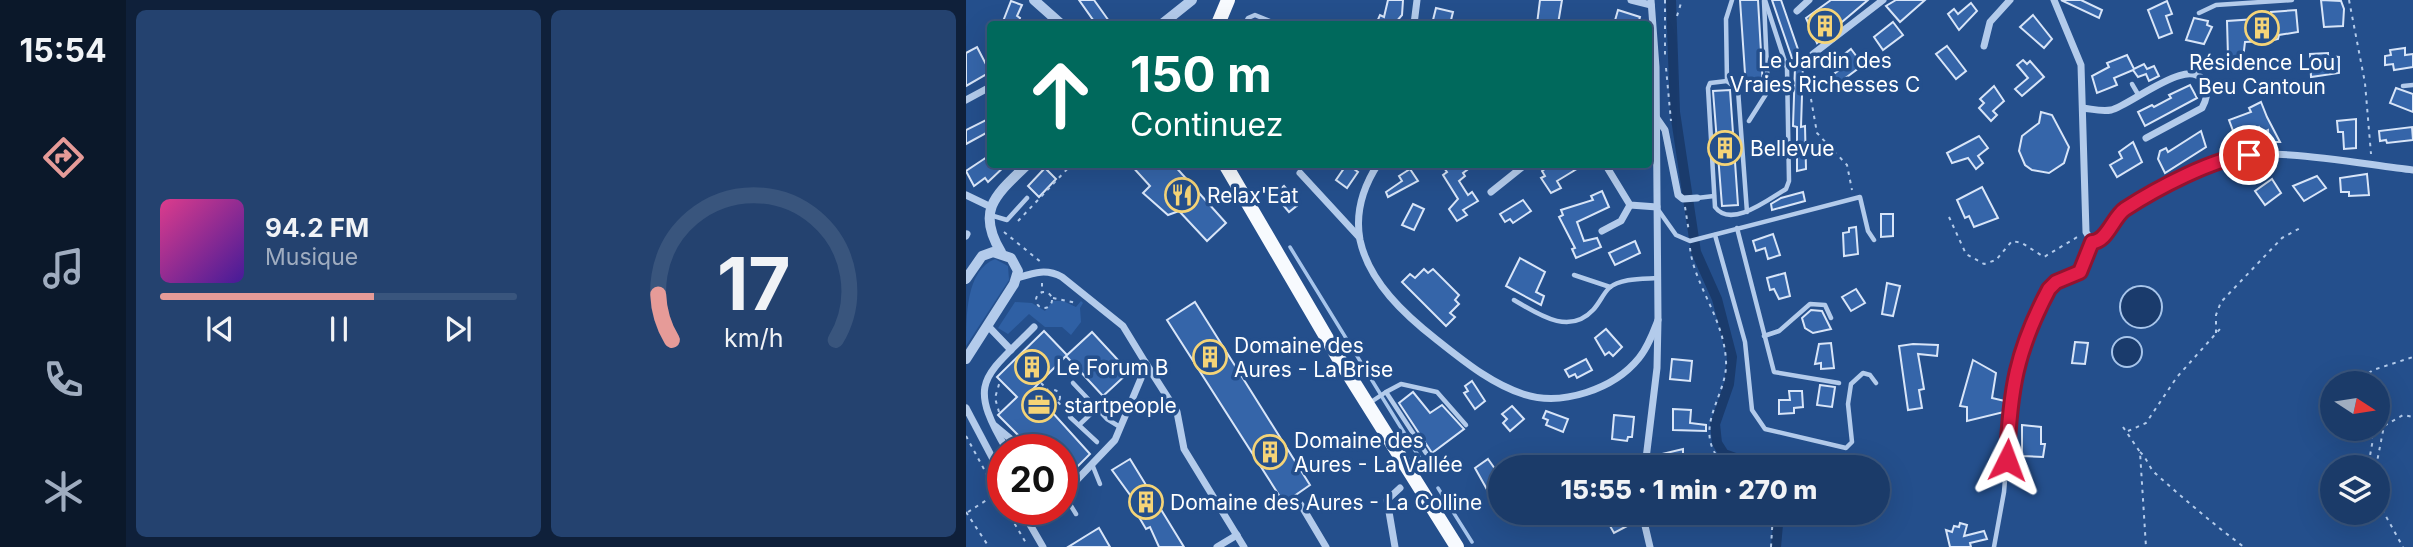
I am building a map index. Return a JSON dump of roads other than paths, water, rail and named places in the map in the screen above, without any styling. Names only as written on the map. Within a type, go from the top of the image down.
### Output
[{"type":"main road","points":[[1219,21],[1228,0]]},
{"type":"main road","points":[[1227,168],[1367,404],[1457,547]]},
{"type":"street","points":[[1034,0],[1058,21]]},
{"type":"street","points":[[1166,21],[1192,0]]},
{"type":"street","points":[[1414,21],[1417,0]]},
{"type":"street","points":[[1631,0],[1651,3],[1652,21]]},
{"type":"street","points":[[1797,11],[1809,0]]},
{"type":"street","points":[[1984,46],[1990,22],[2010,0]]},
{"type":"street","points":[[2054,0],[2080,58],[2086,232],[2092,242],[2090,253]]},
{"type":"street","points":[[1813,54],[1881,1]]},
{"type":"street","points":[[1646,455],[1657,368],[1658,320],[1656,117],[1652,26]]},
{"type":"street","points":[[2083,108],[2109,110],[2186,73],[2202,78],[2207,92],[2206,102],[2198,111],[2147,138]]},
{"type":"street","points":[[966,100],[987,89]]},
{"type":"street","points":[[1656,117],[1664,127],[1678,193],[1684,199],[1697,198]]},
{"type":"street","points":[[2092,242],[2102,238],[2124,209],[2205,167],[2234,156],[2260,155],[2413,170]]},
{"type":"street","points":[[966,279],[982,256],[989,229],[990,211],[998,195],[1024,168]]},
{"type":"street","points":[[1360,238],[1364,189],[1376,168]]},
{"type":"street","points":[[1491,192],[1521,168]]},
{"type":"street","points":[[1607,168],[1630,205]]},
{"type":"street","points":[[1300,173],[1360,238],[1369,263],[1401,310],[1471,367],[1509,389],[1531,397],[1573,396],[1620,375],[1644,351],[1658,320]]},
{"type":"street","points":[[966,195],[990,211]]},
{"type":"street","points":[[1630,205],[1657,207]]},
{"type":"street","points":[[1602,231],[1621,221],[1630,205]]},
{"type":"street","points":[[989,229],[1001,252],[1016,265],[1062,277],[1118,322],[1177,412],[1184,449],[1244,547]]},
{"type":"street","points":[[982,256],[1001,252]]},
{"type":"street","points":[[966,359],[1017,278],[1016,265]]},
{"type":"street","points":[[1017,278],[1038,272]]},
{"type":"street","points":[[988,326],[1011,350]]},
{"type":"street","points":[[998,434],[983,399],[983,386],[990,372],[1034,327]]},
{"type":"street","points":[[1078,477],[1110,447],[1142,376],[1145,362]]},
{"type":"street","points":[[966,408],[987,448]]},
{"type":"street","points":[[993,425],[1008,434]]},
{"type":"street","points":[[1395,547],[1388,500],[1400,488]]},
{"type":"street","points":[[1301,505],[1326,547]]},
{"type":"street","points":[[1029,525],[1040,546]]},
{"type":"street","points":[[1645,525],[1650,547]]},
{"type":"street","points":[[1217,547],[1237,535]]},
{"type":"lane","points":[[1727,81],[1726,19],[1732,0]]},
{"type":"lane","points":[[1747,212],[1738,90],[1727,81],[1710,83],[1708,88],[1714,196],[1719,212],[1747,212],[1786,189],[1789,181],[1787,68],[1764,0]]},
{"type":"lane","points":[[1749,121],[1768,91],[1764,0]]},
{"type":"lane","points":[[2199,13],[2216,5],[2292,0]]},
{"type":"lane","points":[[1246,21],[1255,15],[1270,21]]},
{"type":"lane","points":[[2132,85],[2140,96]]},
{"type":"lane","points":[[2403,86],[2413,85]]},
{"type":"lane","points":[[1697,198],[1714,196]]},
{"type":"lane","points":[[990,211],[1007,220],[1027,198]]},
{"type":"lane","points":[[1657,207],[1676,235],[1690,241],[1853,198],[1862,198],[1868,231],[1874,240]]},
{"type":"lane","points":[[1737,228],[1774,372],[1839,383]]},
{"type":"lane","points":[[1715,235],[1745,342],[1752,410],[1765,429],[1846,448],[1852,442],[1848,399],[1851,384],[1863,373],[1876,383]]},
{"type":"lane","points":[[1994,547],[2004,492],[2013,383],[2021,348],[2049,289],[2056,282],[2080,272],[2090,253]]},
{"type":"lane","points":[[1574,275],[1610,287]]},
{"type":"lane","points":[[1514,300],[1553,321],[1571,322],[1591,313],[1610,287],[1628,280],[1658,278]]},
{"type":"lane","points":[[1764,337],[1779,331],[1810,304],[1825,305],[1831,318]]},
{"type":"lane","points":[[1073,383],[1120,428]]},
{"type":"lane","points":[[1367,404],[1401,384],[1437,392],[1466,425]]},
{"type":"lane","points":[[1386,393],[1426,453]]},
{"type":"lane","points":[[1079,425],[1097,408]]},
{"type":"lane","points":[[1070,416],[1097,442]]},
{"type":"lane","points":[[1092,464],[1100,484]]},
{"type":"waterway","points":[[1671,0],[1675,112],[1696,252],[1717,299],[1732,357],[1729,384],[1715,424],[1717,443],[1727,455]]},
{"type":"waterway","points":[[1290,247],[1381,395]]},
{"type":"waterway","points":[[1382,397],[1429,473]]},
{"type":"waterway","points":[[1438,488],[1472,542]]},
{"type":"waterway","points":[[1776,547],[1778,525]]},
{"type":"place","name":"Le Jardin des Vraies Richesses C","points":[[1825,26]]},
{"type":"place","name":"Résidence Lou Beu Cantoun","points":[[2262,28]]},
{"type":"place","name":"Bellevue","points":[[1725,148]]},
{"type":"place","name":"Relax'Eat","points":[[1182,195]]},
{"type":"place","name":"Domaine des Aures - La Brise","points":[[1210,357]]},
{"type":"place","name":"Le Forum B","points":[[1032,367]]},
{"type":"place","name":"startpeople","points":[[1039,405]]},
{"type":"place","name":"Domaine des Aures - La Vallée","points":[[1270,452]]},
{"type":"place","name":"Domaine des Aures - La Colline","points":[[1146,502]]}]
